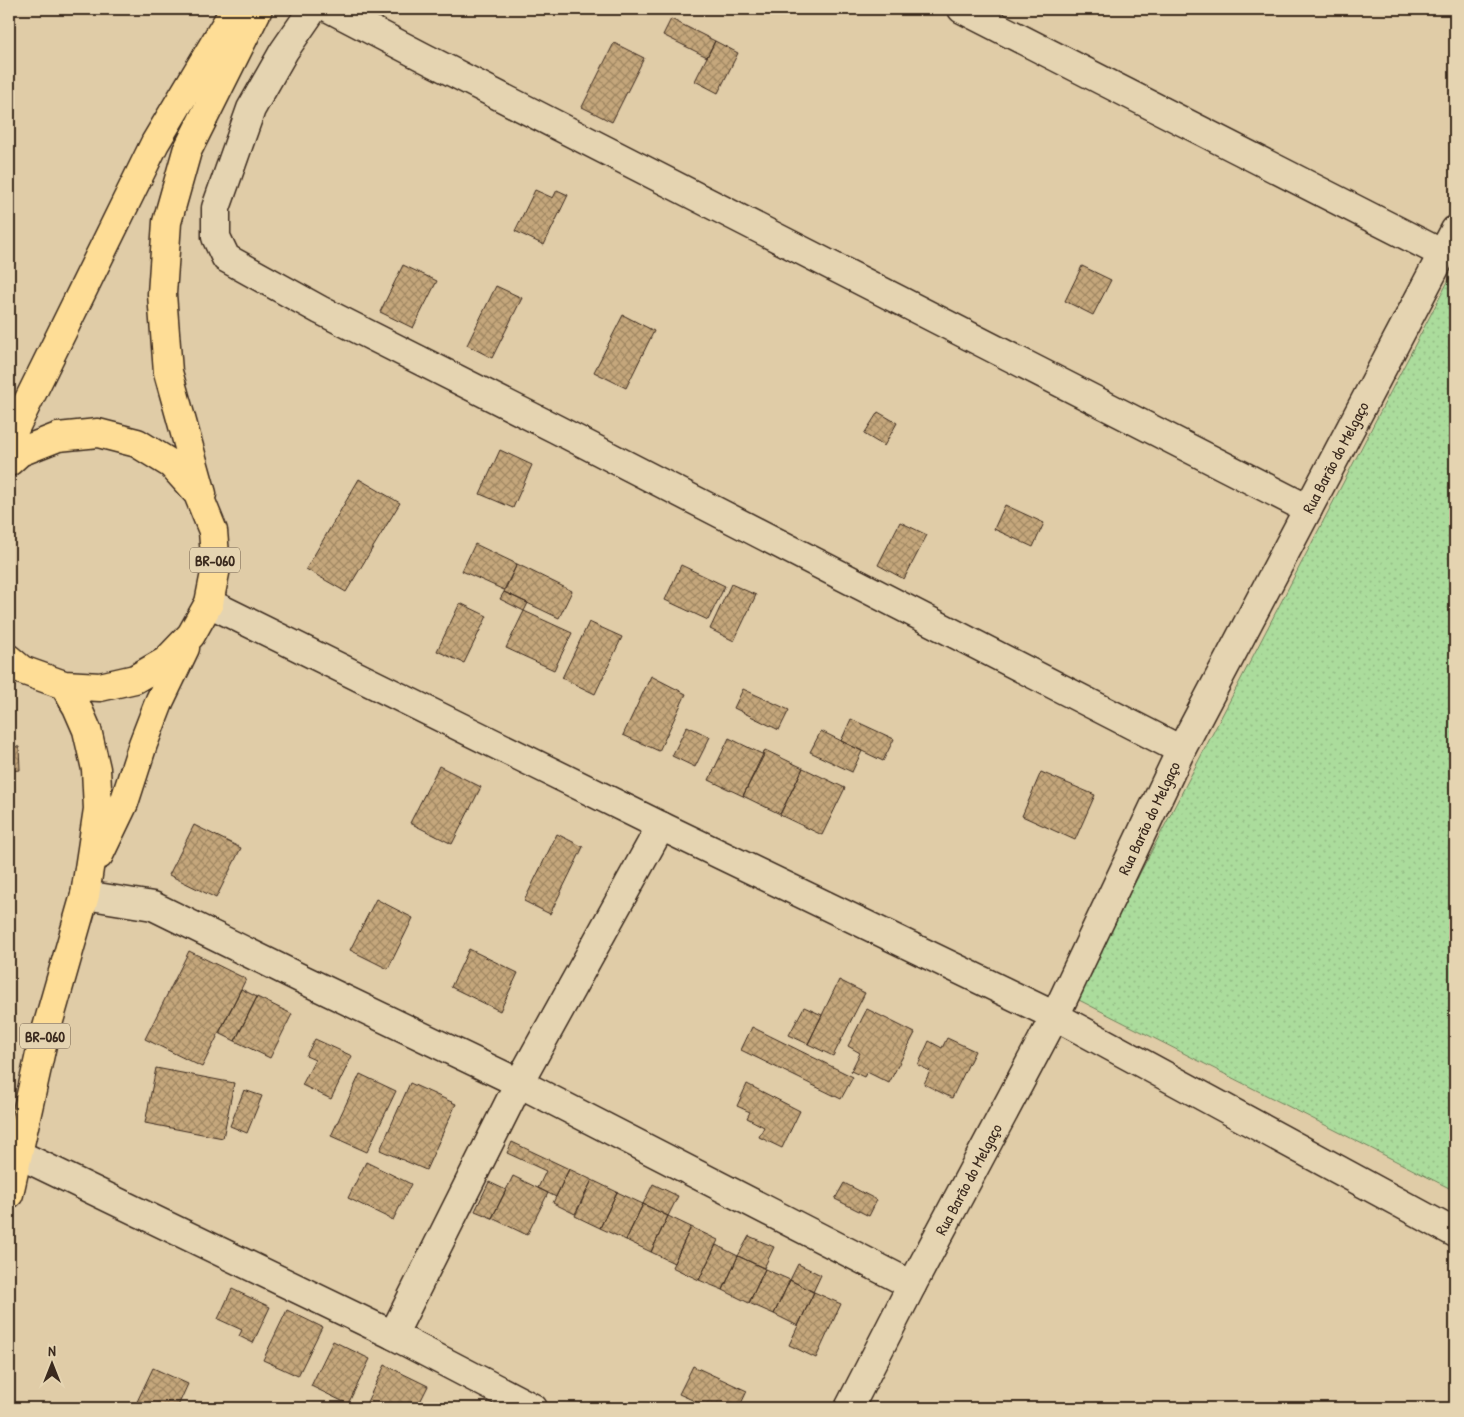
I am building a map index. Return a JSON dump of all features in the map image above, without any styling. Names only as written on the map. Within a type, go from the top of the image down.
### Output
[{"type":"main road","points":[[9,440],[155,143],[235,9]]},
{"type":"main road","name":"BR-060","points":[[86,887],[124,804],[143,744],[160,700],[208,604],[216,568],[213,531],[168,372],[162,294],[167,222],[187,150],[258,9]]},
{"type":"main road","name":"BR-060","points":[[9,462],[20,452],[58,437],[98,433],[137,442],[171,464],[198,494],[213,531]]},
{"type":"main road","name":"BR-060","points":[[13,666],[64,685],[100,687],[135,679],[166,661],[192,635]]},
{"type":"main road","name":"BR-060","points":[[9,1194],[42,1045],[86,887],[98,809],[96,769],[87,730],[64,685]]},
{"type":"street","points":[[313,9],[284,51],[251,109],[216,208],[216,237],[226,258],[320,310],[547,424],[1181,750]]},
{"type":"street","points":[[331,9],[1308,509]]},
{"type":"street","points":[[962,9],[1443,254]]},
{"type":"street","name":"Rua Barão do Melgaço","points":[[849,1408],[1055,1016],[1181,750],[1455,230]]},
{"type":"street","points":[[208,604],[1055,1016],[1455,1233]]},
{"type":"street","points":[[393,1335],[519,1083],[661,826]]},
{"type":"street","points":[[86,887],[153,906],[519,1083],[912,1285]]},
{"type":"street","points":[[18,1154],[393,1335],[532,1408]]},
{"type":"green space","points":[[1455,268],[1455,1191],[1075,998]]},
{"type":"building","points":[[671,19],[715,41],[707,57],[663,35]]},
{"type":"building","points":[[715,41],[738,53],[718,93],[695,81]]},
{"type":"building","points":[[614,43],[644,58],[612,122],[582,107]]},
{"type":"building","points":[[535,190],[553,198],[557,190],[568,195],[544,245],[515,231]]},
{"type":"building","points":[[403,265],[437,281],[413,328],[380,312]]},
{"type":"building","points":[[1082,266],[1111,280],[1093,315],[1065,301]]},
{"type":"building","points":[[496,286],[522,298],[492,358],[467,345]]},
{"type":"building","points":[[623,315],[654,331],[626,388],[594,372]]},
{"type":"building","points":[[878,412],[897,423],[884,446],[864,434]]},
{"type":"building","points":[[500,450],[532,465],[513,508],[480,494]]},
{"type":"building","points":[[359,479],[400,503],[346,592],[306,569]]},
{"type":"building","points":[[1005,505],[1044,523],[1033,547],[994,529]]},
{"type":"building","points":[[900,522],[927,535],[904,579],[878,565]]},
{"type":"building","points":[[475,544],[517,564],[504,590],[462,571]]},
{"type":"building","points":[[517,564],[572,591],[559,618],[504,592]]},
{"type":"building","points":[[681,565],[725,586],[708,620],[665,600]]},
{"type":"building","points":[[731,584],[756,595],[734,641],[710,629]]},
{"type":"building","points":[[504,592],[528,603],[524,611],[500,599]]},
{"type":"building","points":[[460,603],[487,616],[464,663],[437,651]]},
{"type":"building","points":[[524,611],[572,633],[554,670],[506,648]]},
{"type":"building","points":[[589,622],[622,637],[595,694],[562,678]]},
{"type":"building","points":[[651,676],[686,694],[659,751],[623,735]]},
{"type":"building","points":[[743,689],[789,710],[779,730],[734,708]]},
{"type":"building","points":[[851,719],[894,739],[883,761],[841,741]]},
{"type":"building","points":[[687,726],[710,737],[695,767],[672,756]]},
{"type":"building","points":[[821,731],[862,751],[852,772],[810,752]]},
{"type":"building","points":[[729,738],[764,755],[743,796],[709,780]]},
{"type":"building","points":[[9,746],[19,747],[20,770],[9,771]]},
{"type":"building","points":[[765,750],[803,768],[780,814],[743,796]]},
{"type":"building","points":[[439,766],[481,787],[452,844],[410,823]]},
{"type":"building","points":[[803,768],[845,788],[822,835],[780,815]]},
{"type":"building","points":[[1041,772],[1095,795],[1075,840],[1022,816]]},
{"type":"building","points":[[194,825],[241,848],[216,898],[169,875]]},
{"type":"building","points":[[557,834],[583,847],[550,914],[524,901]]},
{"type":"building","points":[[376,899],[413,918],[388,969],[350,950]]},
{"type":"building","points":[[469,949],[518,973],[500,1011],[451,987]]},
{"type":"building","points":[[189,951],[246,979],[202,1067],[145,1039]]},
{"type":"building","points":[[839,980],[865,993],[833,1056],[808,1044]]},
{"type":"building","points":[[241,989],[257,997],[235,1041],[219,1033]]},
{"type":"building","points":[[257,997],[292,1014],[270,1058],[235,1041]]},
{"type":"building","points":[[804,1007],[822,1015],[808,1044],[789,1035]]},
{"type":"building","points":[[867,1009],[915,1033],[889,1083],[867,1072],[864,1077],[851,1071],[860,1053],[848,1046]]},
{"type":"building","points":[[752,1027],[853,1077],[841,1099],[741,1050]]},
{"type":"building","points":[[947,1038],[975,1051],[952,1098],[924,1084],[930,1071],[918,1065],[929,1041],[942,1048]]},
{"type":"building","points":[[315,1039],[352,1056],[331,1099],[302,1085],[315,1060],[306,1056]]},
{"type":"building","points":[[156,1068],[234,1083],[223,1138],[145,1123]]},
{"type":"building","points":[[360,1074],[396,1091],[367,1152],[331,1136]]},
{"type":"building","points":[[410,1083],[456,1104],[426,1170],[380,1150]]},
{"type":"building","points":[[747,1084],[800,1111],[782,1148],[759,1137],[764,1127],[747,1118],[750,1112],[737,1106]]},
{"type":"building","points":[[244,1090],[262,1096],[247,1133],[230,1126]]},
{"type":"building","points":[[512,1142],[569,1169],[556,1197],[538,1188],[546,1171],[507,1153]]},
{"type":"building","points":[[366,1162],[411,1184],[393,1220],[348,1198]]},
{"type":"building","points":[[569,1169],[592,1180],[575,1214],[553,1203]]},
{"type":"building","points":[[513,1176],[548,1193],[527,1235],[492,1218]]},
{"type":"building","points":[[592,1180],[617,1192],[600,1228],[575,1216]]},
{"type":"building","points":[[489,1182],[506,1190],[492,1218],[475,1211]]},
{"type":"building","points":[[844,1183],[877,1200],[869,1216],[835,1199]]},
{"type":"building","points":[[653,1184],[678,1196],[668,1216],[643,1204]]},
{"type":"building","points":[[617,1192],[643,1204],[626,1240],[600,1228]]},
{"type":"building","points":[[643,1204],[668,1216],[651,1252],[626,1240]]},
{"type":"building","points":[[668,1216],[691,1227],[674,1263],[651,1252]]},
{"type":"building","points":[[691,1227],[718,1240],[699,1280],[672,1267]]},
{"type":"building","points":[[749,1236],[774,1247],[764,1268],[738,1256]]},
{"type":"building","points":[[716,1245],[738,1256],[723,1290],[699,1280]]},
{"type":"building","points":[[738,1256],[765,1269],[749,1303],[723,1290]]},
{"type":"building","points":[[798,1264],[821,1275],[813,1292],[790,1280]]},
{"type":"building","points":[[765,1269],[790,1280],[774,1314],[749,1303]]},
{"type":"building","points":[[790,1280],[814,1292],[798,1326],[774,1314]]},
{"type":"building","points":[[232,1289],[270,1307],[253,1343],[239,1336],[242,1330],[218,1319]]},
{"type":"building","points":[[814,1292],[841,1304],[816,1358],[789,1345]]},
{"type":"building","points":[[287,1310],[322,1327],[298,1376],[263,1360]]},
{"type":"building","points":[[333,1341],[370,1359],[348,1404],[311,1386]]},
{"type":"building","points":[[385,1365],[428,1386],[417,1408],[404,1408],[397,1405],[395,1408],[364,1408]]},
{"type":"building","points":[[693,1366],[747,1391],[739,1408],[710,1408],[679,1394]]},
{"type":"building","points":[[153,1368],[188,1384],[177,1408],[134,1408]]}]
